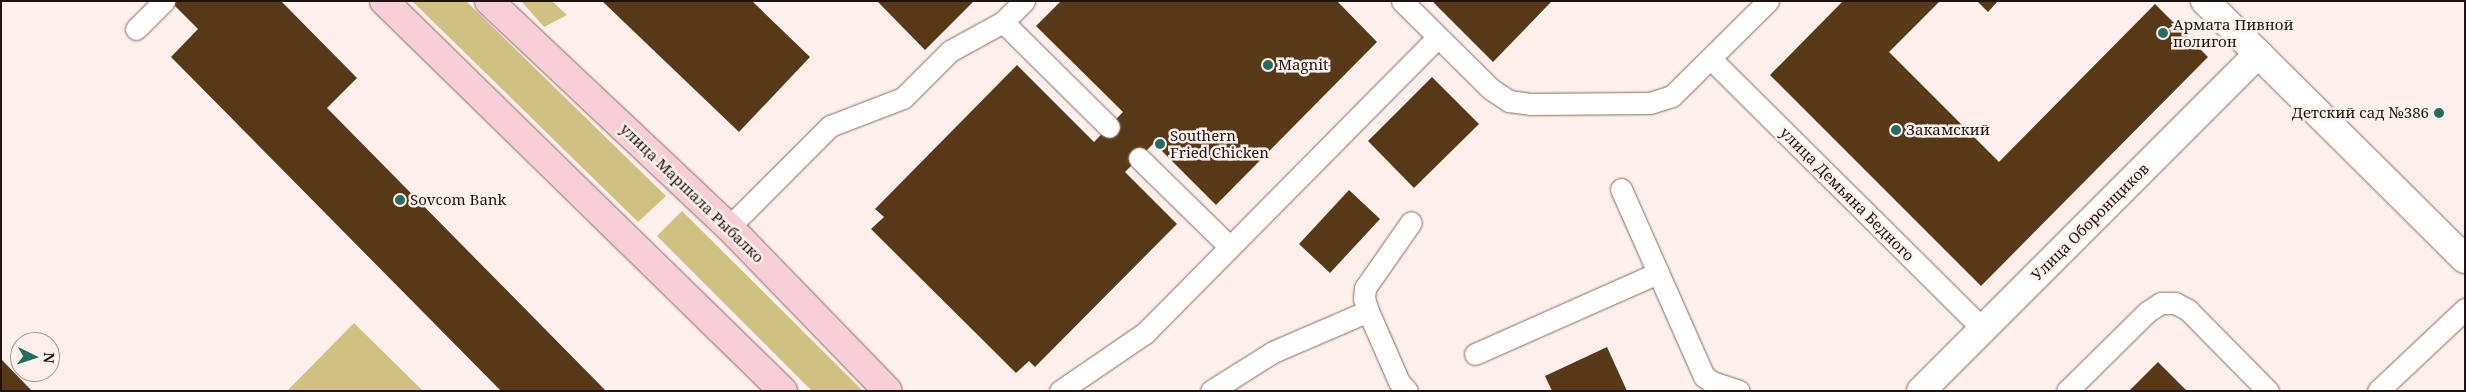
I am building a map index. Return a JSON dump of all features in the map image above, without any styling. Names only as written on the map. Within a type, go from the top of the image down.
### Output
[{"type":"main road","points":[[384,1],[783,391]]},
{"type":"main road","name":"улица Маршала Рыбалко","points":[[489,1],[729,227],[888,391]]},
{"type":"street","points":[[2206,1],[2465,260]]},
{"type":"street","name":"Улица Оборонщиков","points":[[1921,391],[2258,54]]},
{"type":"lane","points":[[136,29],[164,1]]},
{"type":"lane","points":[[729,227],[830,126],[903,98],[950,51],[1003,22],[1024,1]]},
{"type":"lane","points":[[1402,1],[1491,89],[1509,101],[1530,104],[1650,103],[1672,96],[1768,1]]},
{"type":"lane","points":[[1003,22],[1108,127]]},
{"type":"lane","points":[[1060,391],[1145,333],[1438,37]]},
{"type":"lane","name":"улица Демьяна Бедного","points":[[1711,59],[1982,329]]},
{"type":"lane","points":[[1139,158],[1230,247]]},
{"type":"lane","points":[[1621,189],[1704,376],[1712,382],[1739,391]]},
{"type":"lane","points":[[1407,391],[1399,382],[1364,298],[1365,288],[1411,222]]},
{"type":"lane","points":[[1475,354],[1658,273]]},
{"type":"lane","points":[[2067,391],[2147,312],[2161,303],[2175,303],[2188,310],[2268,391]]},
{"type":"lane","points":[[2378,391],[2465,309]]},
{"type":"lane","points":[[1211,391],[1273,352],[1368,311]]},
{"type":"shaded area","points":[[412,1],[466,1],[666,196],[638,222]]},
{"type":"shaded area","points":[[521,1],[552,1],[567,15],[544,27]]},
{"type":"shaded area","points":[[682,211],[863,391],[812,391],[657,236]]},
{"type":"shaded area","points":[[354,323],[423,391],[287,391]]},
{"type":"building","points":[[174,1],[281,1],[357,78],[327,108],[606,391],[501,391],[171,57],[198,29],[172,3]]},
{"type":"building","points":[[602,1],[752,1],[810,57],[739,132]]},
{"type":"building","points":[[877,1],[974,1],[925,50]]},
{"type":"building","points":[[1061,1],[1337,1],[1377,42],[1216,205],[1154,143],[1125,172],[1177,224],[1035,367],[1029,361],[1016,373],[871,229],[884,217],[875,209],[1017,65],[1094,142],[1123,112],[1036,26]]},
{"type":"building","points":[[1432,1],[1552,1],[1493,62]]},
{"type":"building","name":"Закамский","points":[[1843,1],[1940,1],[1889,52],[1999,162],[2155,4],[2208,57],[1981,286],[1770,75]]},
{"type":"building","points":[[1977,1],[1998,1],[1988,12]]},
{"type":"building","points":[[1432,77],[1479,124],[1414,188],[1368,141]]},
{"type":"building","points":[[1349,190],[1380,219],[1330,273],[1299,244]]},
{"type":"building","points":[[1607,347],[1627,391],[1552,391],[1545,376]]},
{"type":"building","points":[[1,359],[10,368],[10,382],[23,382],[32,391],[1,391]]},
{"type":"building","points":[[2158,362],[2187,391],[2129,391]]},
{"type":"place","name":"Армата Пивной полигон","points":[[2163,33]]},
{"type":"place","name":"Magnit","points":[[1268,65]]},
{"type":"place","name":"Детский сад №386","points":[[2439,113]]},
{"type":"place","name":"Закамский","points":[[1896,130]]},
{"type":"place","name":"Southern Fried Chicken","points":[[1160,144]]},
{"type":"place","name":"Sovcom Bank","points":[[400,200]]}]
